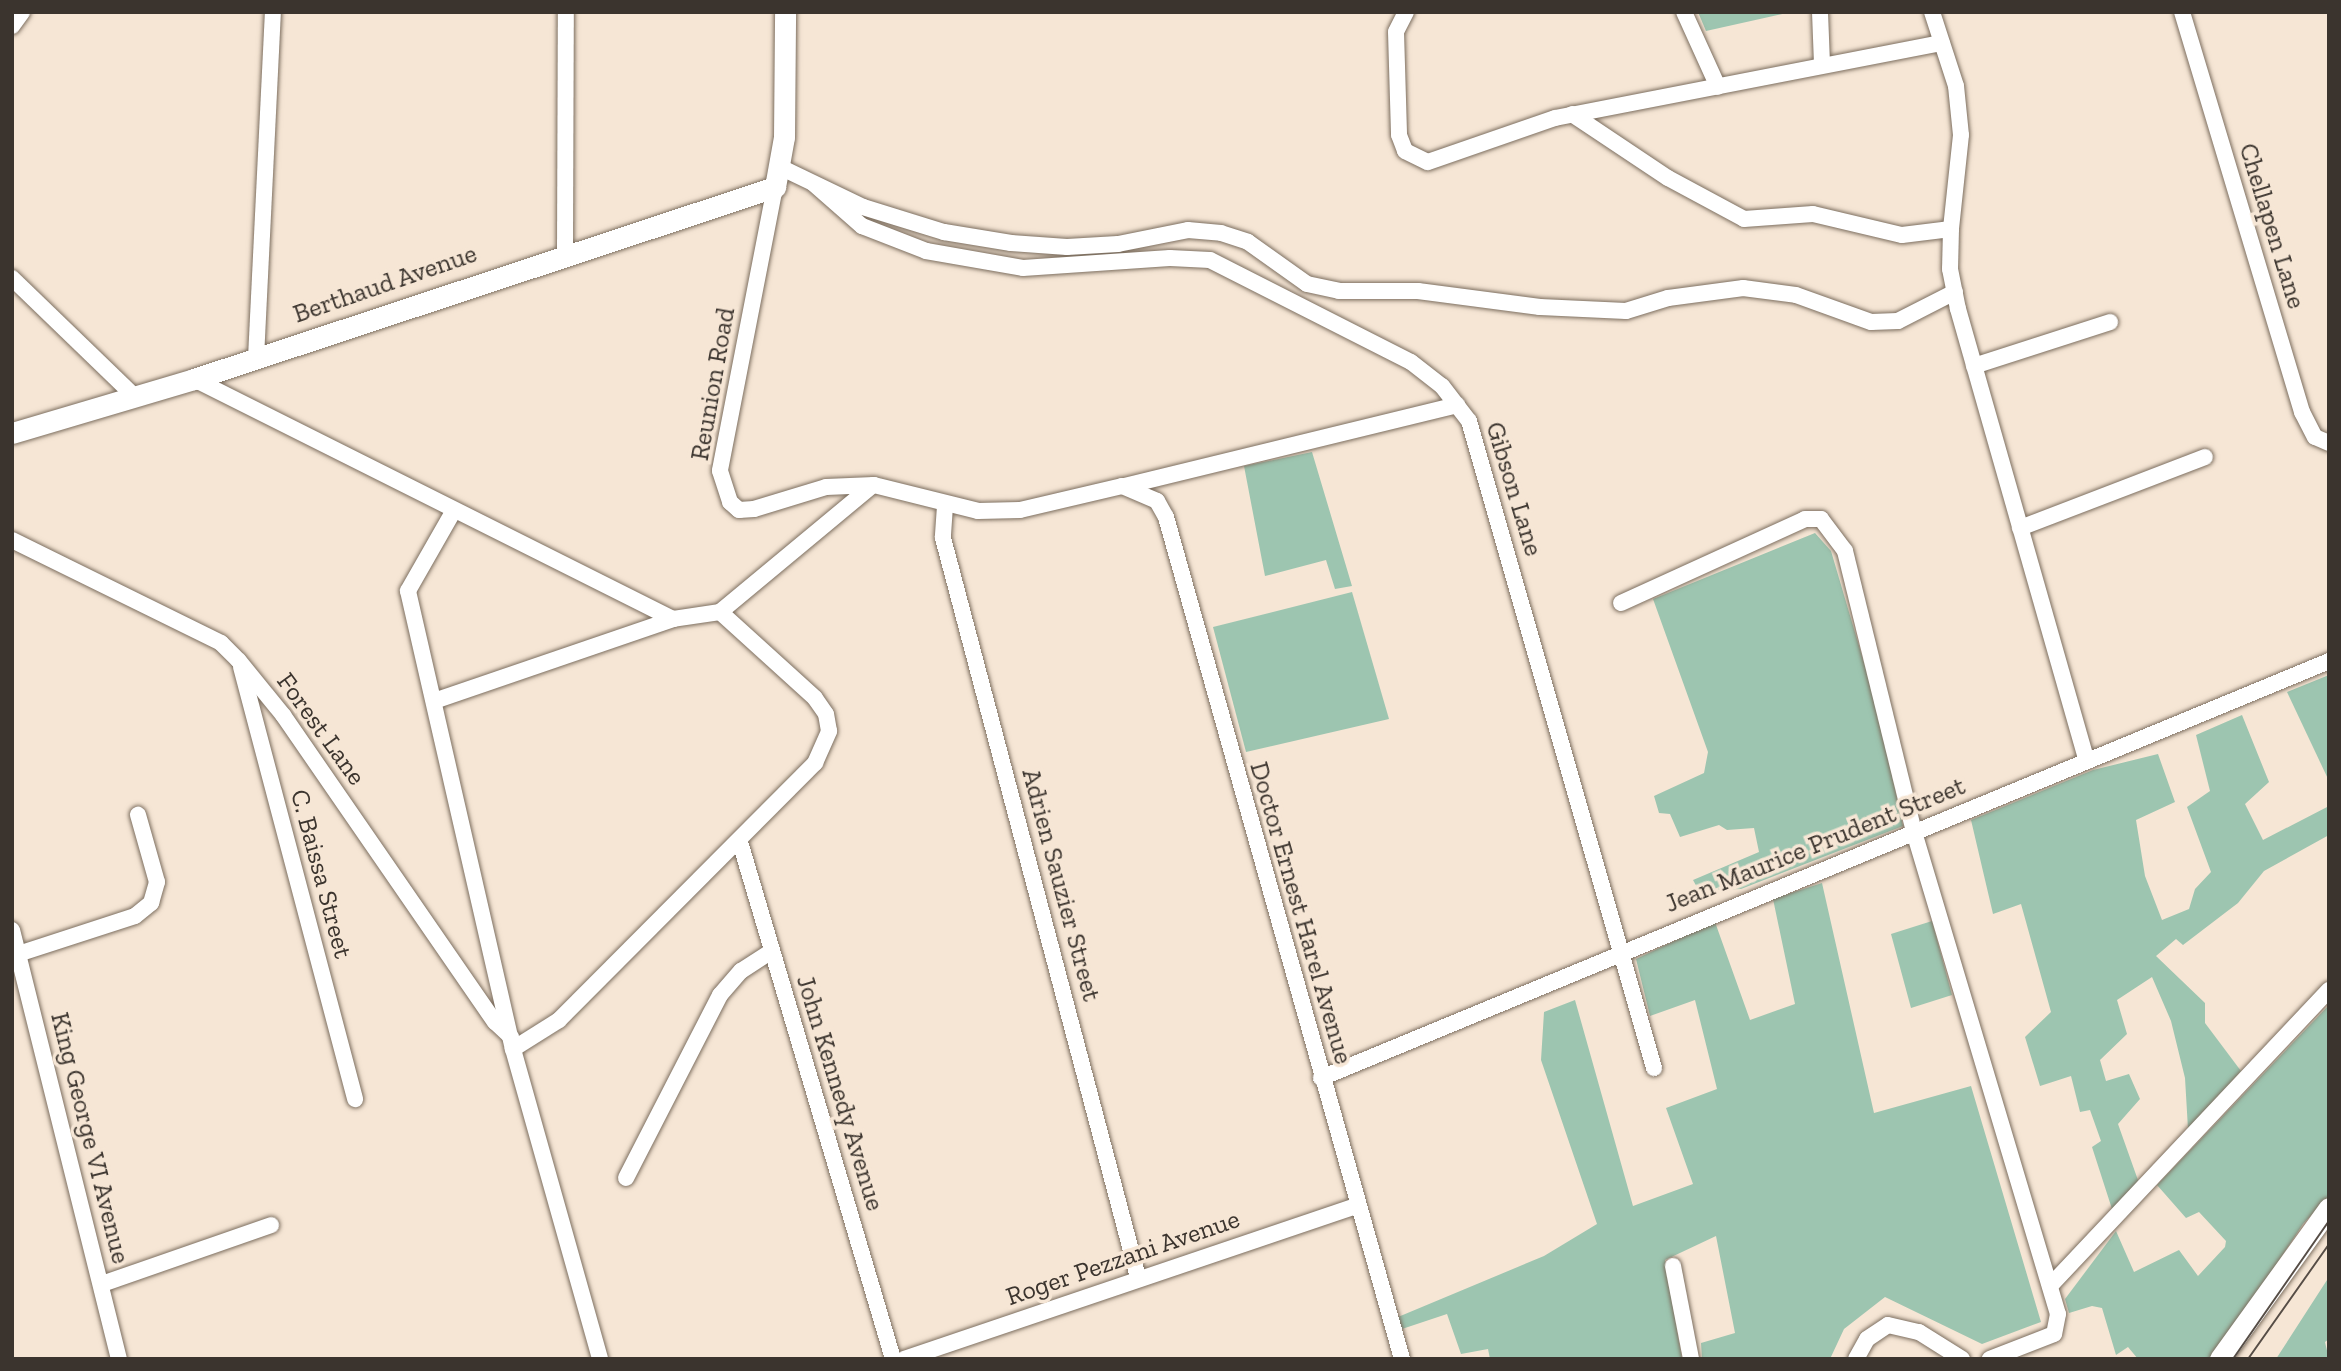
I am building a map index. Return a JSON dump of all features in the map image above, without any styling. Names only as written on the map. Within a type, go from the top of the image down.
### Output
[{"type":"street","points":[[12,26],[22,12]]},
{"type":"street","points":[[256,358],[273,12]]},
{"type":"street","points":[[565,12],[565,253]]},
{"type":"street","points":[[785,12],[778,178],[814,184],[863,207],[944,232],[1011,243],[1067,247],[1118,244],[1188,230],[1221,233],[1248,242],[1307,284],[1339,291],[1418,291],[1540,307],[1626,311],[1668,298],[1743,288],[1796,295],[1871,322],[1898,321],[1955,292]]},
{"type":"street","points":[[1406,12],[1396,32],[1399,135],[1405,151],[1427,162],[1515,129],[1572,114],[1942,43]]},
{"type":"street","points":[[1684,12],[1718,87]]},
{"type":"street","points":[[1820,12],[1822,65]]},
{"type":"street","points":[[1932,12],[1956,86],[1961,135],[1951,229],[1955,292],[2087,761]]},
{"type":"street","name":"Chellapen Lane","points":[[2182,12],[2302,412],[2315,437],[2329,443]]},
{"type":"street","points":[[1572,114],[1668,178],[1744,219],[1813,214],[1902,235],[1951,229]]},
{"type":"street","name":"Berthaud Avenue","points":[[12,433],[194,379],[778,178]]},
{"type":"street","name":"Reunion Road","points":[[778,178],[725,438],[722,488],[739,510],[827,487],[874,485],[910,491],[945,506],[1020,510],[1122,486],[1140,491]]},
{"type":"street","name":"Gibson Lane","points":[[814,184],[862,226],[926,251],[1023,268],[1170,258],[1210,260],[1410,362],[1442,386],[1469,421],[1654,1068]]},
{"type":"street","points":[[12,278],[134,396]]},
{"type":"street","points":[[1974,366],[2110,322]]},
{"type":"street","points":[[194,379],[453,512],[673,619]]},
{"type":"street","points":[[1122,486],[1457,405]]},
{"type":"street","points":[[2020,528],[2205,457]]},
{"type":"street","points":[[433,701],[673,619],[720,612],[874,485]]},
{"type":"street","name":"Doctor Ernest Harel Avenue","points":[[1140,491],[1157,501],[1166,517],[1321,1078],[1402,1359]]},
{"type":"street","name":"Adrien Sauzier Street","points":[[945,506],[943,538],[1138,1277]]},
{"type":"street","points":[[453,512],[408,590],[512,1043],[600,1359]]},
{"type":"street","points":[[1621,603],[1805,519],[1821,519],[1845,551],[1914,832],[2058,1314],[2054,1334],[1990,1359]]},
{"type":"street","name":"Forest Lane","points":[[12,540],[221,643],[239,661],[283,715],[495,1023],[512,1043]]},
{"type":"street","points":[[512,1043],[559,1020],[740,842],[816,763],[829,731],[826,715],[816,698],[720,612]]},
{"type":"street","name":"C. Baissa Street","points":[[239,661],[355,1100]]},
{"type":"street","name":"Jean Maurice Prudent Street","points":[[1321,1078],[1619,952],[2329,661]]},
{"type":"street","points":[[15,955],[135,916],[151,903],[157,882],[138,815]]},
{"type":"street","name":"John Kennedy Avenue","points":[[740,842],[893,1359]]},
{"type":"street","name":"King George VI Avenue","points":[[12,929],[15,955],[102,1284],[119,1359]]},
{"type":"street","points":[[626,1178],[720,995],[741,971],[772,951]]},
{"type":"street","points":[[2050,1286],[2329,990]]},
{"type":"street","name":"Roger Pezzani Avenue","points":[[904,1359],[1138,1277],[1358,1205]]},
{"type":"street","points":[[2220,1359],[2329,1208]]},
{"type":"street","points":[[102,1284],[271,1225]]},
{"type":"street","points":[[1673,1266],[1691,1359]]},
{"type":"street","points":[[1856,1359],[1867,1339],[1888,1325],[1919,1332],[1962,1359]]},
{"type":"green space","points":[[1698,12],[1791,12],[1706,31]]},
{"type":"green space","points":[[1312,452],[1352,586],[1335,589],[1326,560],[1265,576],[1244,466]]},
{"type":"green space","points":[[1815,533],[1831,551],[1877,707],[1903,826],[1741,889],[1699,891],[1693,880],[1759,852],[1754,828],[1727,830],[1719,825],[1680,837],[1670,814],[1659,813],[1654,796],[1704,773],[1708,752],[1653,599]]},
{"type":"green space","points":[[1352,592],[1389,719],[1246,752],[1213,627]]},
{"type":"green space","points":[[2329,675],[2329,781],[2287,692]]},
{"type":"green space","points":[[2242,715],[2269,782],[2245,804],[2263,840],[2329,806],[2329,835],[2264,871],[2238,903],[2183,945],[2176,939],[2156,956],[2205,1003],[2205,1023],[2241,1071],[2188,1129],[2185,1078],[2171,1021],[2152,977],[2117,1000],[2127,1034],[2100,1060],[2106,1081],[2129,1074],[2140,1099],[2118,1124],[2139,1183],[2112,1209],[2092,1147],[2101,1141],[2090,1110],[2080,1112],[2071,1076],[2040,1086],[2025,1037],[2051,1012],[2021,904],[1993,914],[1971,820],[2093,770],[2158,754],[2175,802],[2136,820],[2145,876],[2162,920],[2189,909],[2195,889],[2211,872],[2187,807],[2210,791],[2196,735]]},
{"type":"green space","points":[[1822,883],[1874,1113],[1971,1086],[2041,1322],[1982,1344],[1885,1297],[1844,1329],[1830,1359],[1702,1359],[1701,1343],[1735,1333],[1716,1236],[1665,1260],[1682,1359],[1490,1359],[1488,1349],[1461,1354],[1447,1314],[1399,1330],[1398,1317],[1544,1256],[1597,1224],[1541,1060],[1544,1012],[1575,1000],[1633,1206],[1693,1184],[1666,1108],[1717,1089],[1695,1000],[1650,1016],[1636,959],[1715,922],[1750,1020],[1795,1004],[1773,899]]},
{"type":"green space","points":[[1932,921],[1952,995],[1911,1008],[1891,934]]},
{"type":"green space","points":[[2329,1005],[2329,1196],[2303,1224],[2214,1359],[2138,1359],[2128,1347],[2116,1355],[2102,1308],[2092,1306],[2069,1313],[2065,1299],[2116,1231],[2134,1272],[2179,1250],[2198,1276],[2225,1247],[2226,1241],[2199,1212],[2186,1218],[2157,1185]]},
{"type":"green space","points":[[2327,1280],[2329,1339],[2325,1342],[2329,1359],[2276,1359]]},
{"type":"tram line","points":[[2233,1359],[2329,1221]]},
{"type":"tram line","points":[[2248,1359],[2329,1244]]}]
